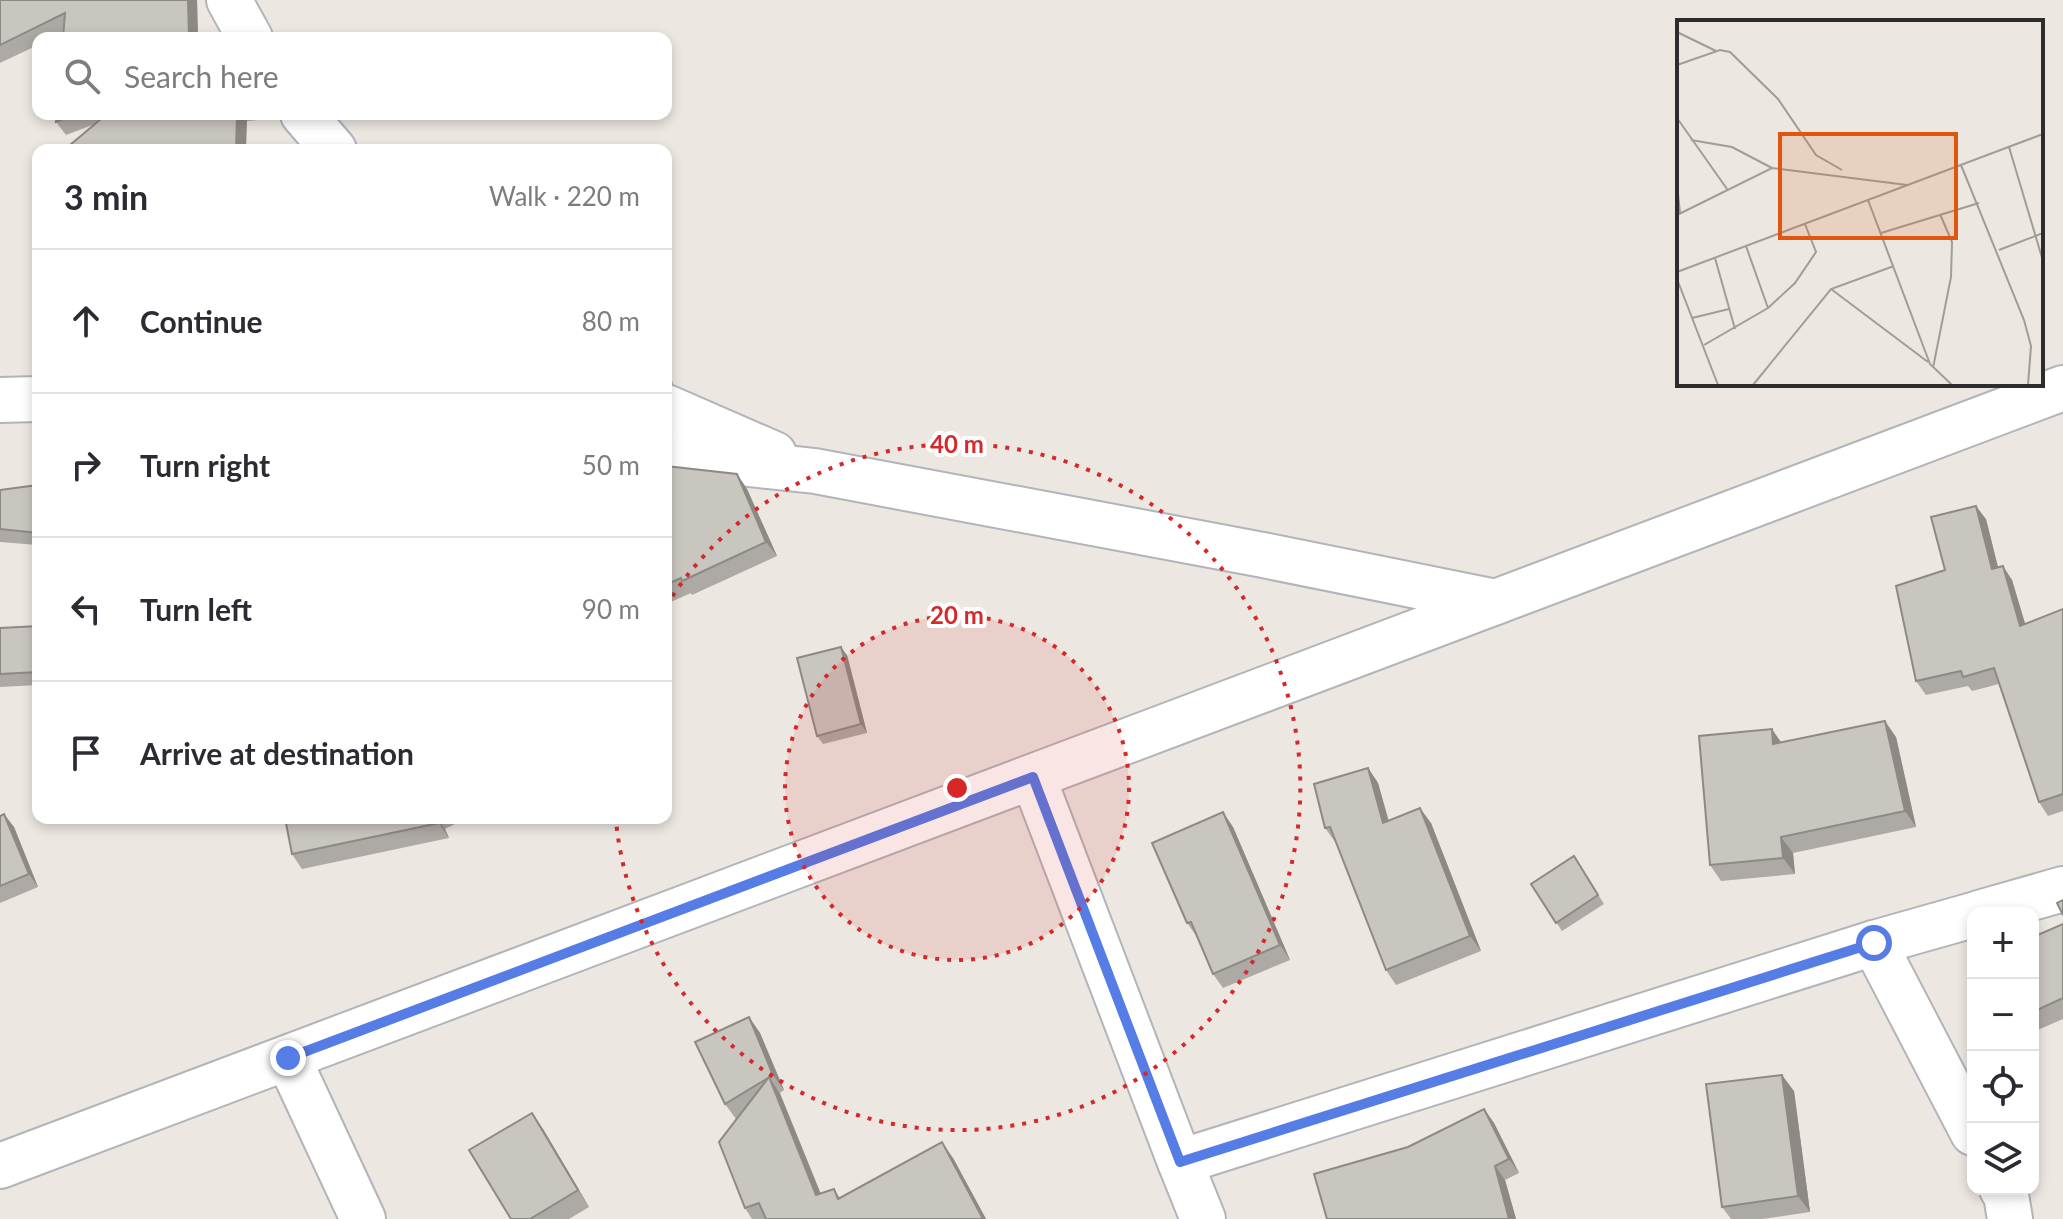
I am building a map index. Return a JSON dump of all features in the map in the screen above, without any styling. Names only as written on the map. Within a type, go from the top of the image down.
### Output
[{"type":"street","points":[[229,0],[247,32]]},
{"type":"street","points":[[308,120],[329,144]]},
{"type":"street","points":[[0,1166],[2063,388]]},
{"type":"street","points":[[0,400],[32,399]]},
{"type":"street","points":[[672,410],[815,471]]},
{"type":"street","points":[[672,456],[815,471],[1496,602]]},
{"type":"street","points":[[1033,777],[1203,1219]]},
{"type":"street","points":[[2000,907],[2063,889]]},
{"type":"street","points":[[1180,1162],[1874,943],[1967,917]]},
{"type":"street","points":[[1874,943],[1968,1123]]},
{"type":"street","points":[[288,1058],[363,1219]]},
{"type":"street","points":[[2006,1195],[2010,1219]]},
{"type":"building","points":[[0,0],[188,0],[189,32],[63,32],[65,13],[0,45]]},
{"type":"building","points":[[100,120],[237,120],[236,144],[71,144]]},
{"type":"building","points":[[672,467],[737,474],[766,542],[682,581],[681,578],[672,582]]},
{"type":"building","points":[[32,486],[32,532],[0,529],[0,490]]},
{"type":"building","points":[[1976,506],[1992,569],[2003,566],[2020,626],[2063,609],[2063,794],[2039,802],[1994,668],[1963,677],[1961,671],[1916,681],[1896,586],[1945,570],[1931,517]]},
{"type":"building","points":[[32,626],[32,672],[0,674],[0,628]]},
{"type":"building","points":[[841,647],[861,724],[817,736],[797,658]]},
{"type":"building","points":[[1885,721],[1905,811],[1781,837],[1783,858],[1710,865],[1699,736],[1772,729],[1773,744]]},
{"type":"building","points":[[1368,768],[1383,823],[1420,808],[1470,936],[1386,970],[1330,827],[1325,828],[1314,784]]},
{"type":"building","points":[[1223,812],[1280,945],[1213,974],[1152,843]]},
{"type":"building","points":[[4,814],[29,874],[0,886],[0,816]]},
{"type":"building","points":[[286,824],[434,824],[292,854]]},
{"type":"building","points":[[1574,856],[1598,895],[1556,923],[1531,884]]},
{"type":"building","points":[[2063,900],[2063,915],[2057,903]]},
{"type":"building","points":[[2063,924],[2063,998],[2039,1009],[2039,979],[2039,934]]},
{"type":"building","points":[[749,1017],[773,1075],[725,1104],[695,1042]]},
{"type":"building","points":[[1782,1075],[1798,1196],[1722,1207],[1706,1084]]},
{"type":"building","points":[[769,1077],[816,1195],[834,1189],[838,1199],[942,1142],[983,1219],[766,1219],[759,1203],[745,1208],[719,1142]]},
{"type":"building","points":[[1484,1109],[1509,1159],[1495,1166],[1509,1219],[1327,1219],[1314,1174],[1408,1147]]},
{"type":"building","points":[[532,1113],[578,1190],[530,1219],[511,1219],[469,1150]]},
{"type":"route","points":[[288,1058],[1033,777],[1180,1162],[1874,943]]}]
